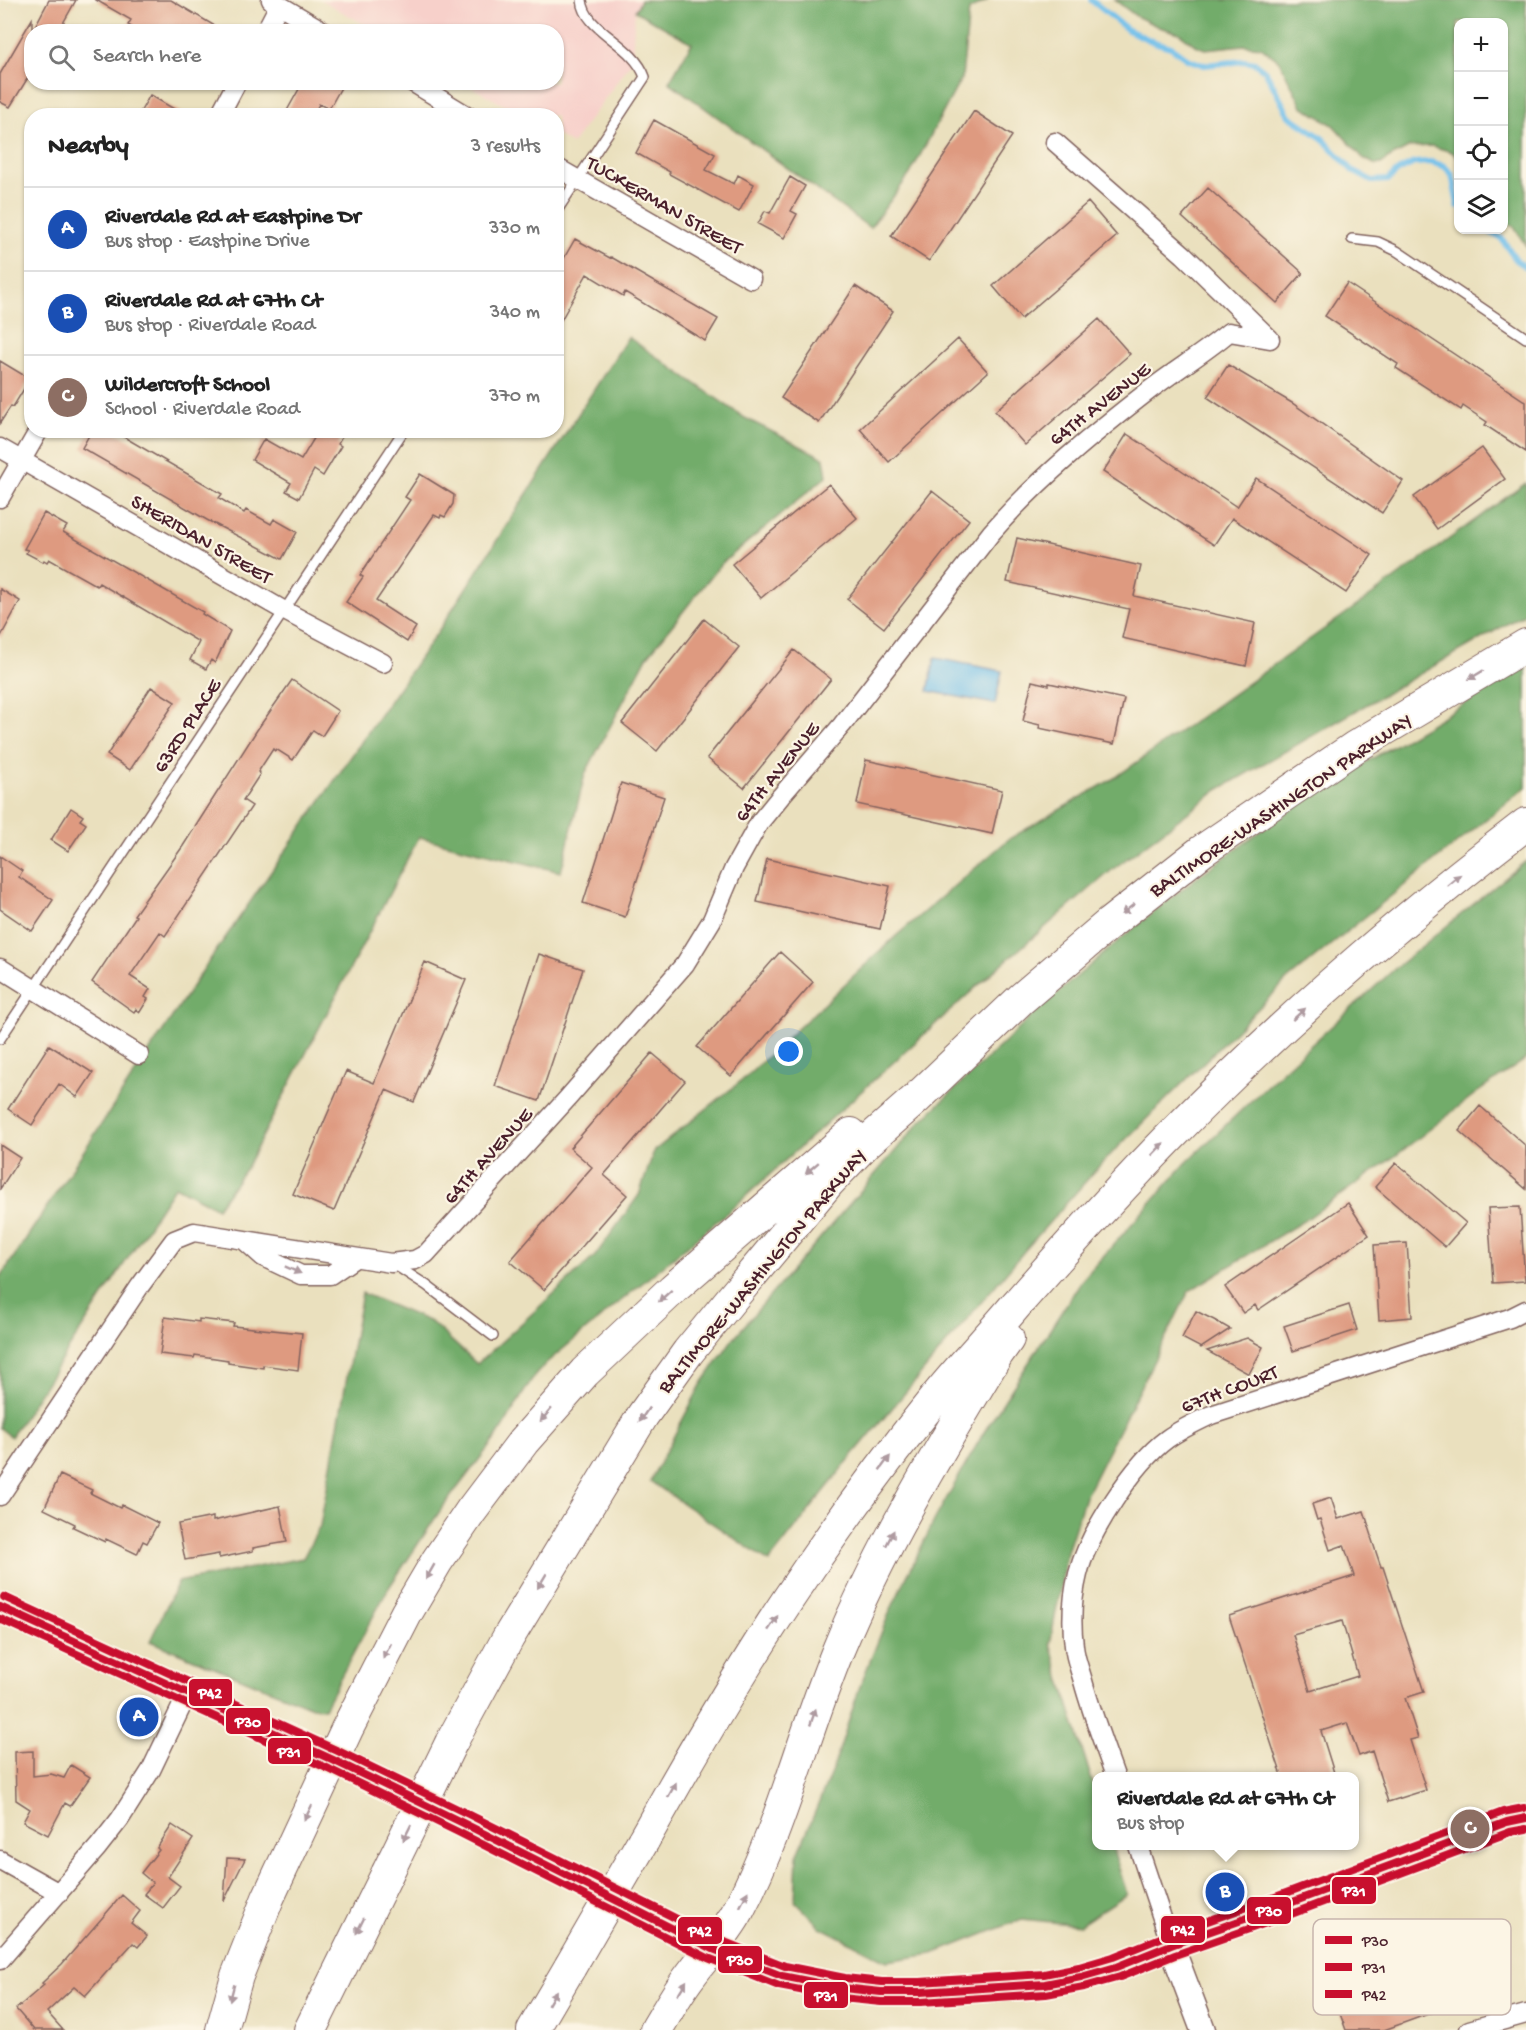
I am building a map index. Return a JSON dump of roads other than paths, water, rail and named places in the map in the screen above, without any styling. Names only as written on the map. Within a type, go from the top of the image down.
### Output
[{"type":"highway","name":"BALTIMORE-WASHINGTON PARKWAY","points":[[310,2030],[451,1743],[488,1672],[551,1564],[643,1415],[688,1352],[828,1183],[867,1143],[1021,999],[1110,923],[1202,851],[1355,747],[1526,645]]},
{"type":"highway","points":[[533,2030],[644,1841],[702,1736],[752,1655],[863,1492],[937,1395],[1118,1191],[1174,1132],[1359,959],[1458,876],[1526,824]]},
{"type":"highway","points":[[222,2030],[237,1976],[268,1899],[333,1760],[407,1612],[471,1510],[523,1442],[574,1384],[673,1289],[880,1108],[1021,999]]},
{"type":"highway","points":[[656,2030],[689,1977],[713,1949],[736,1914],[754,1879],[782,1809],[822,1692],[864,1591],[924,1476],[998,1353],[1118,1191]]},
{"type":"main road","points":[[0,1607],[333,1760],[713,1949],[783,1976],[853,1989],[920,1992],[1045,1984],[1116,1967],[1507,1822],[1526,1818]]},
{"type":"street","points":[[268,24],[275,2],[312,24]]},
{"type":"street","points":[[223,108],[233,90]]},
{"type":"street","points":[[425,90],[455,108]]},
{"type":"street","name":"64TH AVENUE","points":[[0,1496],[140,1286],[174,1240],[194,1232],[391,1263],[415,1260],[426,1254],[567,1099],[685,964],[712,920],[734,868],[759,824],[780,796],[842,725],[1016,504],[1048,473],[1153,388],[1229,332],[1270,339],[1184,255],[1055,142]]},
{"type":"street","name":"TUCKERMAN STREET","points":[[564,172],[751,279]]},
{"type":"street","points":[[0,498],[34,438]]},
{"type":"street","name":"SHERIDAN STREET","points":[[0,448],[283,610],[383,663]]},
{"type":"street","points":[[0,968],[140,1055]]},
{"type":"street","points":[[244,1240],[263,1257],[301,1275],[330,1275],[355,1258]]},
{"type":"street","name":"67TH COURT","points":[[1114,1772],[1089,1702],[1074,1649],[1073,1598],[1078,1573],[1088,1546],[1116,1497],[1136,1470],[1166,1440],[1211,1415],[1510,1318],[1526,1310]]},
{"type":"street","points":[[0,1960],[120,1819],[150,1770],[188,1695]]},
{"type":"street","points":[[1139,1850],[1203,2030]]},
{"type":"street","points":[[0,1860],[59,1893]]},
{"type":"street","points":[[1469,2030],[1526,2014]]},
{"type":"lane","points":[[564,201],[645,77],[641,67],[625,49],[590,20],[582,7],[582,0]]},
{"type":"lane","points":[[1352,239],[1378,242],[1397,251],[1526,338]]},
{"type":"lane","name":"63RD PLACE","points":[[0,1039],[399,438]]},
{"type":"lane","points":[[391,1263],[426,1285],[492,1336]]},
{"type":"water","points":[[935,658],[1002,671],[995,704],[928,691]]},
{"type":"waterway","points":[[1091,0],[1128,30],[1171,47],[1187,59],[1204,65],[1244,61],[1255,63],[1266,72],[1289,116],[1322,138],[1353,171],[1372,181],[1388,180],[1398,171],[1414,163],[1430,162],[1444,166],[1452,174],[1454,185]]},
{"type":"waterway","points":[[1494,234],[1502,239],[1517,261],[1526,267]]},
{"type":"place","name":"Riverdale Rd at Eastpine Dr","points":[[139,1717]]},
{"type":"place","name":"Wildercroft School","points":[[1470,1829]]},
{"type":"place","name":"Riverdale Rd at 67th Ct","points":[[1225,1892]]}]
